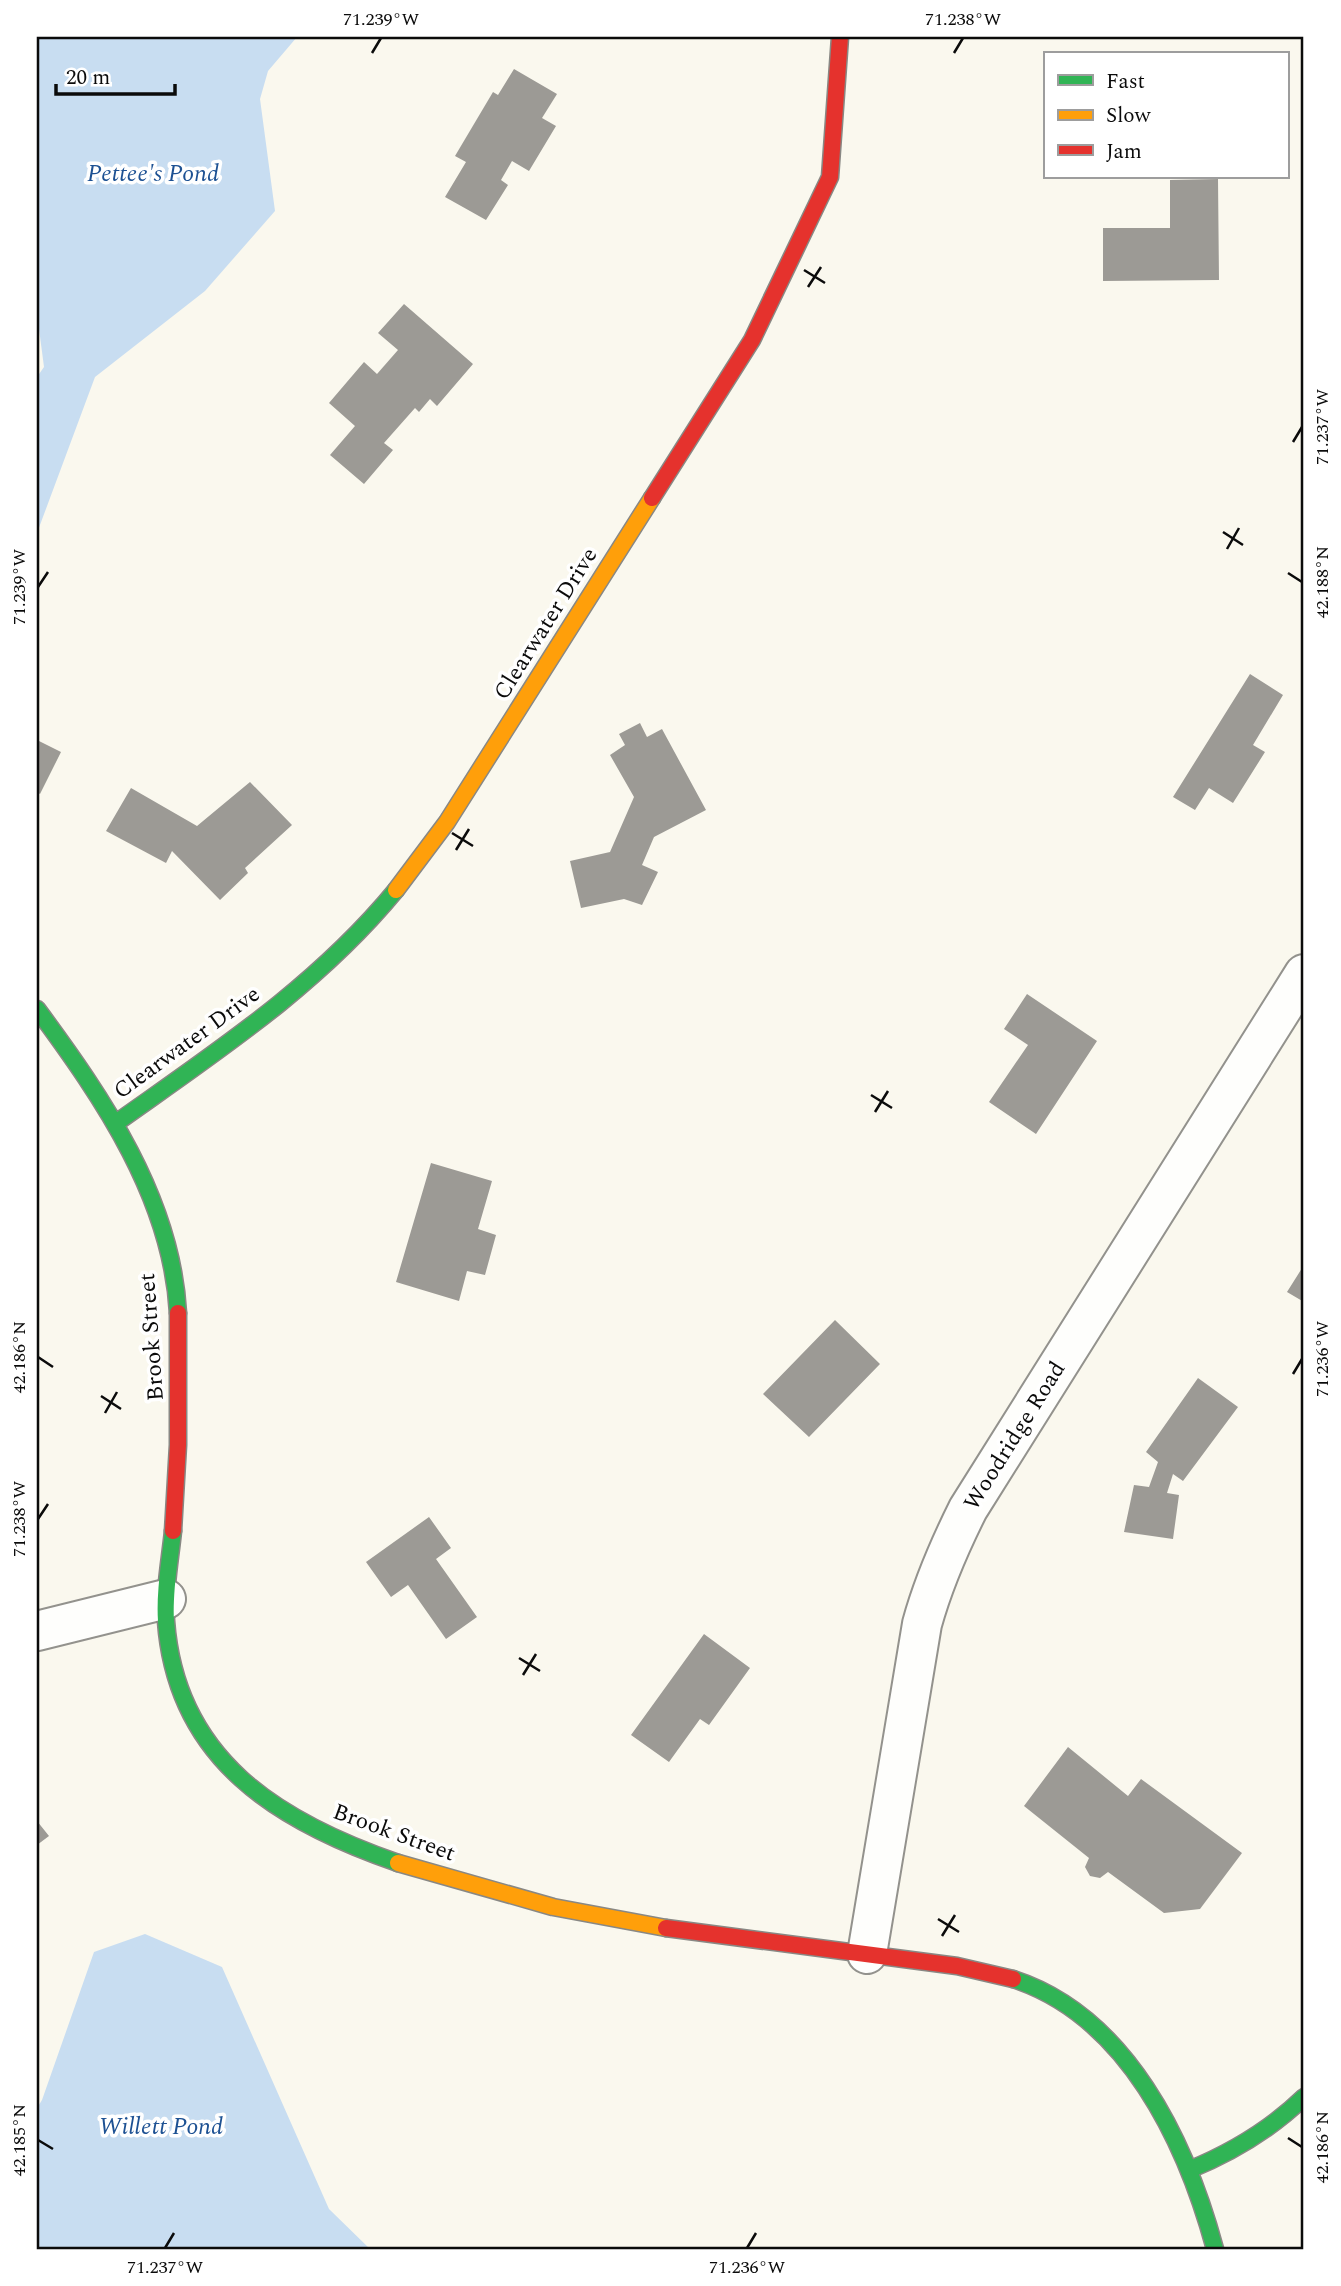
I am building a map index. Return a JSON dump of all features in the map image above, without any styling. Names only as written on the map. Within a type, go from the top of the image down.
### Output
[{"type":"street","name":"Clearwater Drive","points":[[116,1123],[262,1020],[309,980],[392,897],[435,841],[752,340],[830,177],[840,37]]},
{"type":"street","name":"Woodridge Road","points":[[867,1954],[922,1624],[933,1587],[950,1546],[968,1509],[1304,974]]},
{"type":"street","name":"Brook Street","points":[[37,1009],[89,1080],[116,1123],[157,1212],[170,1257],[177,1301],[180,1414],[166,1599],[167,1632],[173,1669],[187,1703],[206,1737],[231,1770],[262,1797],[299,1821],[339,1841],[430,1873],[560,1909],[649,1925],[998,1973],[1037,1987],[1073,2009],[1133,2071],[1174,2136],[1189,2170],[1215,2249]]},
{"type":"street","points":[[37,1631],[166,1599]]},
{"type":"street","points":[[1189,2170],[1235,2151],[1261,2135],[1304,2097]]},
{"type":"water","name":"Pettee's Pond","points":[[37,37],[297,37],[268,71],[260,99],[275,211],[205,291],[95,377],[37,533],[37,377],[44,367],[37,327]]},
{"type":"water","name":"Willett Pond","points":[[145,1934],[222,1967],[329,2209],[370,2249],[37,2249],[37,2108],[94,1952]]},
{"type":"building","points":[[514,69],[557,94],[542,118],[556,126],[529,171],[512,161],[501,180],[508,185],[486,220],[445,197],[466,162],[455,156],[493,92],[498,95]]},
{"type":"building","points":[[1218,179],[1219,280],[1103,281],[1103,228],[1170,228],[1170,180]]},
{"type":"building","points":[[404,304],[473,364],[437,406],[430,399],[419,412],[415,408],[384,443],[393,450],[364,484],[330,455],[355,426],[329,403],[364,362],[377,374],[398,350],[378,333]]},
{"type":"building","points":[[1250,674],[1283,695],[1253,745],[1265,752],[1233,803],[1209,788],[1195,810],[1173,797]]},
{"type":"building","points":[[640,723],[647,737],[662,729],[706,810],[654,837],[642,865],[658,872],[642,905],[624,899],[581,908],[570,861],[610,852],[634,797],[610,755],[625,745],[619,734]]},
{"type":"building","points":[[37,740],[61,752],[40,794],[37,792]]},
{"type":"building","points":[[250,782],[292,825],[245,868],[248,873],[220,900],[172,851],[166,863],[106,831],[131,788],[197,826]]},
{"type":"building","points":[[1027,994],[1097,1041],[1036,1134],[989,1102],[1028,1045],[1004,1029]]},
{"type":"building","points":[[431,1163],[492,1181],[478,1229],[496,1235],[485,1275],[467,1271],[459,1301],[396,1282]]},
{"type":"building","points":[[1304,1265],[1304,1302],[1287,1292]]},
{"type":"building","points":[[835,1320],[880,1364],[809,1437],[763,1394]]},
{"type":"building","points":[[1198,1378],[1238,1407],[1183,1481],[1173,1474],[1167,1493],[1179,1495],[1173,1539],[1124,1532],[1134,1485],[1149,1487],[1158,1462],[1146,1452]]},
{"type":"building","points":[[429,1517],[451,1548],[436,1559],[477,1617],[446,1639],[408,1585],[391,1597],[366,1562]]},
{"type":"building","points":[[704,1634],[750,1668],[709,1725],[700,1719],[669,1762],[631,1735]]},
{"type":"building","points":[[1068,1747],[1128,1796],[1141,1779],[1242,1853],[1200,1909],[1164,1913],[1108,1872],[1100,1878],[1090,1876],[1085,1867],[1089,1858],[1024,1806]]},
{"type":"building","points":[[37,1821],[49,1836],[37,1845]]},
{"type":"traffic: fast","points":[[116,1123],[228,1043],[299,987],[333,957],[396,890]]},
{"type":"traffic: fast","points":[[37,1009],[109,1114],[148,1190],[163,1230],[173,1271],[178,1313]]},
{"type":"traffic: fast","points":[[173,1531],[166,1621],[174,1670],[190,1712],[212,1748],[241,1779],[275,1805],[354,1847],[398,1863]]},
{"type":"traffic: fast","points":[[1013,1979],[1053,1997],[1089,2022],[1119,2052],[1146,2088],[1187,2167],[1215,2249]]},
{"type":"traffic: fast","points":[[1189,2170],[1250,2139],[1278,2120],[1304,2097]]},
{"type":"traffic: slow","points":[[396,890],[447,822],[652,498]]},
{"type":"traffic: slow","points":[[398,1863],[553,1907],[666,1928]]},
{"type":"traffic: jam","points":[[652,498],[752,340],[830,177],[840,37]]},
{"type":"traffic: jam","points":[[173,1531],[178,1445],[178,1313]]},
{"type":"traffic: jam","points":[[666,1928],[957,1966],[1013,1979]]}]
